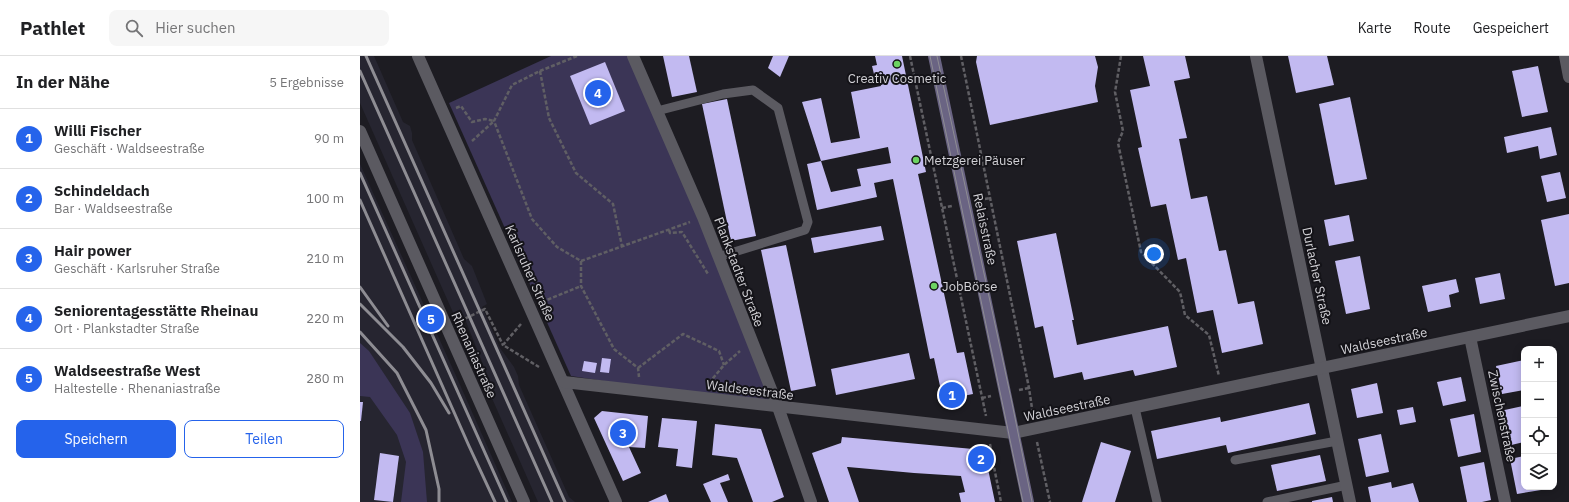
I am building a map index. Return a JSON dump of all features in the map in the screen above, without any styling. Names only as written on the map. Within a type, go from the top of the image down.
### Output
[{"type":"main road","name":"Relaisstraße","points":[[934,56],[1028,502]]},
{"type":"street","name":"Karlsruher Straße","points":[[418,56],[460,152],[536,307],[564,382],[616,502]]},
{"type":"street","name":"Plankstadter Straße","points":[[633,56],[703,217],[778,407],[811,502]]},
{"type":"street","name":"Durlacher Straße","points":[[1256,56],[1350,502]]},
{"type":"street","points":[[1564,56],[1569,77]]},
{"type":"street","name":"Rhenaniastraße","points":[[360,131],[524,502]]},
{"type":"street","name":"Waldseestraße","points":[[564,382],[1013,433],[1569,316]]},
{"type":"street","name":"Zwischenstraße","points":[[1470,337],[1505,502]]},
{"type":"lane","points":[[657,111],[723,94],[753,90],[778,108],[808,222],[804,230],[718,257]]},
{"type":"lane","points":[[1135,408],[1157,502]]},
{"type":"lane","points":[[1235,460],[1337,441]]},
{"type":"lane","points":[[1267,502],[1347,485]]},
{"type":"path","points":[[460,152],[494,121],[512,85],[540,71],[577,56]]},
{"type":"path","points":[[910,56],[989,431],[992,462],[1001,502]]},
{"type":"path","points":[[961,56],[1029,388],[1035,429],[1050,502]]},
{"type":"path","points":[[1122,56],[1115,92],[1123,131],[1118,143],[1141,252],[1180,292],[1186,315],[1209,335],[1222,390]]},
{"type":"path","points":[[540,71],[549,118],[576,173],[613,204],[622,246]]},
{"type":"path","points":[[442,112],[462,106],[472,122],[485,119],[494,121]]},
{"type":"path","points":[[494,121],[532,219],[557,247],[581,261]]},
{"type":"path","points":[[581,261],[703,217]]},
{"type":"path","points":[[669,230],[670,233],[682,232],[713,282],[726,277]]},
{"type":"path","points":[[581,261],[581,286],[614,349],[638,368],[639,374]]},
{"type":"path","points":[[503,346],[536,307],[581,286]]},
{"type":"path","points":[[460,320],[485,309],[503,346],[564,382]]},
{"type":"path","points":[[638,368],[683,334],[718,351],[724,365]]},
{"type":"path","points":[[698,398],[724,365],[751,341]]},
{"type":"shaded area","points":[[360,56],[374,56],[403,122],[410,126],[412,140],[464,259],[472,266],[487,304],[482,307],[500,348],[514,367],[518,376],[519,385],[569,497],[575,502],[538,502],[479,369],[484,367],[463,314],[455,317],[360,103]]},
{"type":"shaded area","points":[[551,56],[633,56],[778,407],[571,376],[449,103]]},
{"type":"shaded area","points":[[360,164],[457,378],[512,502],[360,502]]},
{"type":"shaded area","points":[[360,343],[369,351],[410,413],[423,452],[427,502],[401,502],[406,462],[397,435],[370,397],[360,396]]},
{"type":"building","points":[[663,56],[689,56],[697,92],[672,97]]},
{"type":"building","points":[[773,56],[789,56],[780,77],[768,68]]},
{"type":"building","points":[[875,56],[902,56],[926,172],[918,174],[957,353],[964,352],[973,394],[943,400],[934,358],[930,359],[893,179],[874,183],[877,197],[817,210],[807,164],[821,161],[802,102],[821,98],[831,143],[860,138],[851,92],[881,86],[878,73],[874,74],[872,66],[877,65]],"holes":[[[888,147],[891,163],[857,169],[861,186],[831,192],[821,161]]]},
{"type":"building","points":[[977,56],[1095,56],[1098,67],[1095,86],[1098,102],[990,125],[976,62]]},
{"type":"building","points":[[1143,56],[1185,56],[1190,78],[1174,81],[1187,138],[1179,139],[1191,199],[1207,196],[1219,251],[1226,250],[1238,304],[1254,301],[1263,344],[1222,353],[1213,310],[1197,313],[1186,258],[1178,260],[1166,204],[1151,207],[1138,148],[1142,147],[1130,90],[1150,86]]},
{"type":"building","points":[[1288,56],[1327,56],[1334,85],[1296,93]]},
{"type":"building","points":[[605,62],[625,111],[590,125],[570,76]]},
{"type":"building","points":[[1538,66],[1548,112],[1522,117],[1512,71]]},
{"type":"building","points":[[1350,97],[1367,179],[1335,185],[1319,104]]},
{"type":"building","points":[[727,99],[756,236],[731,241],[702,104]]},
{"type":"building","points":[[1551,127],[1557,155],[1540,159],[1538,146],[1507,153],[1504,137]]},
{"type":"building","points":[[1560,172],[1566,198],[1547,202],[1541,176]]},
{"type":"building","points":[[1569,214],[1569,283],[1555,286],[1541,220]]},
{"type":"building","points":[[1349,215],[1354,241],[1329,246],[1324,220]]},
{"type":"building","points":[[881,226],[884,240],[814,253],[811,238]]},
{"type":"building","points":[[1056,233],[1074,320],[1072,320],[1077,345],[1168,326],[1177,367],[1135,376],[1133,370],[1084,380],[1082,372],[1054,378],[1043,326],[1035,328],[1017,241]]},
{"type":"building","points":[[786,245],[816,386],[791,391],[761,250]]},
{"type":"building","points":[[1360,256],[1370,309],[1346,314],[1335,261]]},
{"type":"building","points":[[1500,273],[1505,299],[1480,304],[1475,278]]},
{"type":"building","points":[[1456,279],[1459,292],[1449,295],[1451,307],[1428,312],[1422,286]]},
{"type":"building","points":[[909,353],[915,379],[836,395],[831,369]]},
{"type":"building","points":[[602,358],[611,359],[609,373],[600,372]]},
{"type":"building","points":[[584,361],[597,363],[595,373],[582,371]]},
{"type":"building","points":[[1521,361],[1521,391],[1502,394],[1496,366]]},
{"type":"building","points":[[1461,377],[1466,401],[1443,406],[1437,382]]},
{"type":"building","points":[[1377,383],[1383,413],[1357,418],[1351,389]]},
{"type":"building","points":[[360,402],[363,402],[361,421],[360,421]]},
{"type":"building","points":[[1309,403],[1316,434],[1228,453],[1226,445],[1157,459],[1151,431],[1220,417],[1221,422]]},
{"type":"building","points":[[1521,406],[1521,443],[1507,446],[1500,411]]},
{"type":"building","points":[[1413,407],[1416,422],[1400,425],[1397,410]]},
{"type":"building","points":[[602,411],[648,416],[645,448],[629,447],[641,473],[623,481],[594,418]]},
{"type":"building","points":[[1474,414],[1481,452],[1458,457],[1450,419]]},
{"type":"building","points":[[662,418],[697,421],[692,468],[676,466],[678,449],[658,447]]},
{"type":"building","points":[[715,424],[761,429],[784,497],[772,502],[753,502],[737,458],[712,455]]},
{"type":"building","points":[[1381,434],[1389,472],[1366,477],[1358,439]]},
{"type":"building","points":[[842,437],[984,450],[995,502],[961,502],[959,493],[965,492],[961,476],[847,467],[859,502],[829,502],[812,453],[841,443]]},
{"type":"building","points":[[1101,442],[1131,451],[1115,502],[1082,502]]},
{"type":"building","points":[[380,453],[399,456],[393,502],[374,500]]},
{"type":"building","points":[[1320,455],[1326,481],[1277,491],[1271,465]]},
{"type":"building","points":[[1521,457],[1521,490],[1541,490],[1517,494],[1510,459]]},
{"type":"building","points":[[1484,462],[1491,500],[1482,502],[1467,502],[1460,467]]},
{"type":"building","points":[[728,474],[730,480],[720,483],[728,502],[711,502],[703,484]]},
{"type":"building","points":[[1391,482],[1392,488],[1413,483],[1419,502],[1371,502],[1368,487]]},
{"type":"building","points":[[666,494],[669,502],[648,502]]},
{"type":"building","points":[[1332,497],[1333,502],[1312,502],[1312,501]]},
{"type":"tram line","points":[[930,56],[1023,502]]},
{"type":"tram line","points":[[937,56],[1032,502]]},
{"type":"railway","points":[[366,56],[565,502]]},
{"type":"railway","points":[[360,71],[552,502]]},
{"type":"railway","points":[[360,173],[507,502]]},
{"type":"railway","points":[[360,200],[495,502]]},
{"type":"railway","points":[[360,287],[388,326]]},
{"type":"railway","points":[[360,304],[403,347],[431,383],[449,413]]},
{"type":"railway","points":[[360,332],[397,373],[426,430],[439,489],[439,502]]},
{"type":"place","name":"Creativ Cosmetic","points":[[897,64]]},
{"type":"place","name":"Seniorentagesstätte Rheinau","points":[[598,93]]},
{"type":"place","name":"Metzgerei Päuser","points":[[916,160]]},
{"type":"place","name":"JobBörse","points":[[934,286]]},
{"type":"place","name":"Waldseestraße West","points":[[431,319]]},
{"type":"place","name":"Willi Fischer","points":[[952,395]]},
{"type":"place","name":"Hair power","points":[[623,433]]},
{"type":"place","name":"Schindeldach","points":[[981,459]]}]
